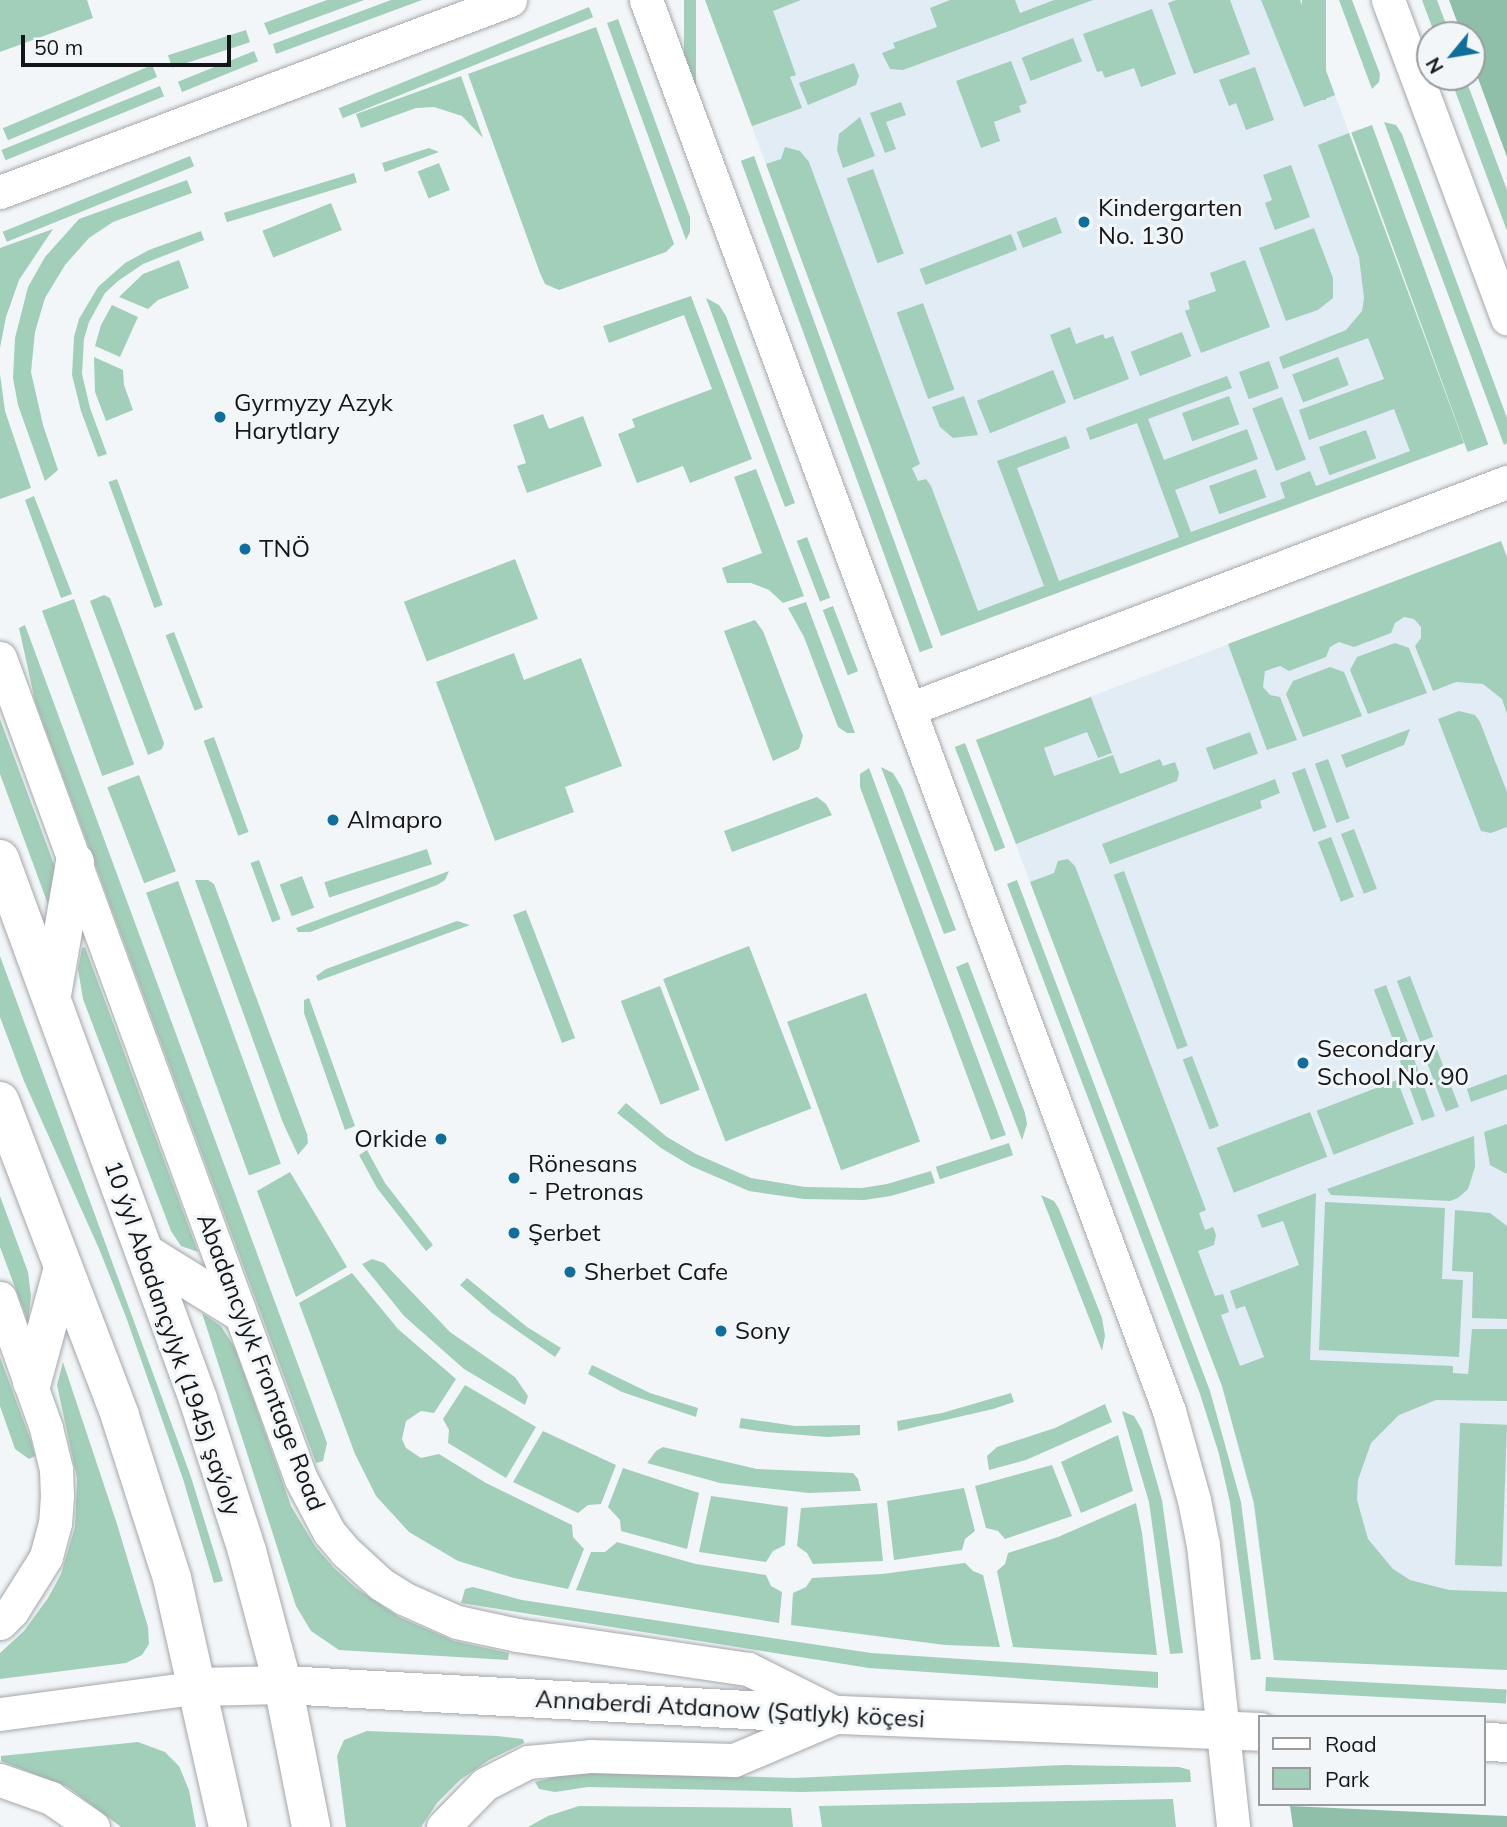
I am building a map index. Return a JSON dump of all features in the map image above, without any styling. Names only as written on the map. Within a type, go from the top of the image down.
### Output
[{"type":"main road","name":"10 ýyl Abadançylyk (1945) şaýoly","points":[[0,859],[198,1399],[243,1539],[283,1685],[311,1827]]},
{"type":"main road","points":[[52,998],[75,862]]},
{"type":"main road","points":[[0,1101],[120,1416],[172,1578],[199,1687],[228,1827]]},
{"type":"main road","points":[[145,1253],[237,1310]]},
{"type":"main road","points":[[32,1382],[63,1268]]},
{"type":"main road","name":"Annaberdi Atdanow (Şatlyk) köçesi","points":[[199,1687],[283,1685],[841,1715],[1242,1732]]},
{"type":"main road","points":[[1486,1742],[1507,1743]]},
{"type":"street","points":[[0,192],[510,0]]},
{"type":"street","points":[[646,0],[1169,1411],[1194,1500],[1242,1732],[1233,1827]]},
{"type":"street","points":[[1388,0],[1507,318]]},
{"type":"street","points":[[909,709],[1507,482]]},
{"type":"street","name":"Abadancylyk Frontage Road","points":[[0,657],[237,1310],[314,1506],[346,1552],[381,1584],[430,1611],[487,1629],[748,1669],[841,1715]]},
{"type":"street","points":[[0,1298],[32,1382],[56,1469],[55,1523],[46,1557],[12,1611],[0,1623]]},
{"type":"street","points":[[0,1714],[199,1687]]},
{"type":"street","points":[[443,1827],[485,1784],[528,1762],[590,1756],[734,1760],[841,1715]]},
{"type":"street","points":[[0,1780],[51,1798],[93,1827]]},
{"type":"shaded area","name":"Kindergarten No. 130","points":[[705,0],[1300,0],[1464,443],[941,636]]},
{"type":"shaded area","name":"Secondary School No. 90","points":[[1501,541],[1507,557],[1507,1670],[1274,1660],[1253,1503],[1222,1387],[976,740]]},
{"type":"green space","points":[[0,0],[87,0],[93,18],[0,52]]},
{"type":"green space","points":[[327,0],[364,0],[269,35],[264,23]]},
{"type":"green space","points":[[391,0],[422,0],[276,54],[273,44]]},
{"type":"green space","points":[[684,0],[696,0],[696,141],[684,141]]},
{"type":"green space","points":[[705,0],[801,0],[773,11],[796,75],[790,77],[802,108],[752,126]]},
{"type":"green space","points":[[950,0],[1015,0],[1020,13],[1054,0],[1093,0],[903,70],[890,69],[882,53],[895,48],[893,43],[937,27],[930,8]]},
{"type":"green space","points":[[1176,0],[1230,0],[1250,54],[1194,74],[1168,3]]},
{"type":"green space","points":[[1261,0],[1300,0],[1335,95],[1304,107]]},
{"type":"green space","points":[[1302,0],[1326,0],[1326,100],[1302,100]]},
{"type":"green space","points":[[1339,0],[1352,0],[1380,74],[1379,82],[1372,89]]},
{"type":"green space","points":[[1422,0],[1437,0],[1445,21],[1430,21]]},
{"type":"green space","points":[[1449,0],[1507,0],[1507,157],[1483,91],[1486,91],[1486,21],[1457,21]]},
{"type":"green space","points":[[589,7],[593,17],[343,118],[339,108]]},
{"type":"green space","points":[[1152,9],[1176,74],[1141,87],[1134,68],[1105,78],[1102,71],[1097,72],[1083,34]]},
{"type":"green space","points":[[618,19],[690,217],[690,232],[686,240],[607,23]]},
{"type":"green space","points":[[596,27],[674,244],[666,252],[559,290],[545,284],[540,273],[468,74]]},
{"type":"green space","points":[[246,30],[250,42],[172,68],[168,55]]},
{"type":"green space","points":[[1073,38],[1082,61],[1031,81],[1022,58]]},
{"type":"green space","points":[[254,51],[258,61],[182,92],[178,82]]},
{"type":"green space","points":[[1011,61],[1027,103],[1019,106],[1021,112],[994,122],[1000,141],[981,148],[956,81]]},
{"type":"green space","points":[[854,63],[859,76],[856,85],[808,105],[799,83]]},
{"type":"green space","points":[[152,65],[157,77],[8,140],[3,128]]},
{"type":"green space","points":[[1255,67],[1274,120],[1246,130],[1236,103],[1229,106],[1219,80]]},
{"type":"green space","points":[[461,76],[483,138],[462,116],[434,107],[416,108],[361,128],[356,114]]},
{"type":"green space","points":[[160,86],[164,96],[6,160],[1,150]]},
{"type":"green space","points":[[1455,91],[1470,91],[1507,190],[1507,231]]},
{"type":"green space","points":[[901,102],[906,115],[886,122],[896,149],[885,153],[870,113]]},
{"type":"green space","points":[[860,117],[875,156],[843,168],[837,150],[839,134]]},
{"type":"green space","points":[[1384,122],[1396,125],[1402,134],[1507,418],[1507,443],[1504,445]]},
{"type":"green space","points":[[1372,125],[1488,444],[1468,452],[1351,133]]},
{"type":"green space","points":[[1349,133],[1464,443],[941,636],[766,164],[781,159],[785,147],[800,151],[809,162],[920,464],[912,468],[918,481],[926,479],[931,486],[978,611],[1044,586],[997,461],[1066,436],[1070,448],[1017,468],[1059,581],[1179,537],[1137,423],[1090,440],[1086,428],[1227,376],[1232,388],[1148,419],[1164,460],[1247,429],[1258,459],[1175,490],[1191,532],[1285,498],[1280,483],[1310,471],[1316,486],[1410,451],[1394,409],[1309,440],[1299,410],[1384,379],[1368,338],[1283,369],[1279,357],[1346,330],[1362,311],[1364,298],[1359,257],[1318,145]]},
{"type":"green space","points":[[429,148],[439,152],[385,172],[382,163]]},
{"type":"green space","points":[[190,156],[194,166],[7,242],[3,232]]},
{"type":"green space","points":[[754,156],[933,647],[920,652],[741,161]]},
{"type":"green space","points":[[439,163],[450,190],[429,199],[418,172]]},
{"type":"green space","points":[[1291,165],[1310,217],[1275,230],[1265,203],[1272,200],[1263,175]]},
{"type":"green space","points":[[873,169],[904,254],[877,263],[847,179]]},
{"type":"green space","points":[[354,173],[357,183],[227,222],[224,213]]},
{"type":"green space","points":[[187,180],[192,193],[113,222],[89,238],[65,265],[45,298],[35,332],[31,372],[43,425],[58,470],[45,481],[18,405],[13,378],[15,338],[28,287],[45,257],[79,219]]},
{"type":"green space","points":[[331,203],[342,230],[273,258],[262,231]]},
{"type":"green space","points":[[1056,217],[1062,233],[1023,248],[1017,232]]},
{"type":"green space","points":[[1314,228],[1333,278],[1333,298],[1318,310],[1286,321],[1259,248]]},
{"type":"green space","points":[[53,229],[19,280],[6,317],[0,348],[0,248]]},
{"type":"green space","points":[[201,231],[204,240],[143,264],[118,281],[105,293],[89,322],[84,339],[82,374],[90,408],[107,454],[98,457],[81,411],[72,375],[74,337],[79,319],[98,287],[125,263],[149,250]]},
{"type":"green space","points":[[1011,234],[1017,250],[926,285],[920,269]]},
{"type":"green space","points":[[179,260],[189,288],[158,300],[148,309],[119,297],[143,274]]},
{"type":"green space","points":[[1245,260],[1270,327],[1201,353],[1185,311],[1190,309],[1188,301],[1216,291],[1210,273]]},
{"type":"green space","points":[[691,296],[752,459],[690,483],[683,466],[637,483],[618,434],[635,427],[632,419],[712,389],[684,315],[609,343],[603,326]]},
{"type":"green space","points":[[706,298],[719,305],[726,316],[795,503],[785,507]]},
{"type":"green space","points":[[923,303],[954,389],[928,399],[897,313]]},
{"type":"green space","points":[[112,305],[138,317],[120,357],[95,346],[101,325]]},
{"type":"green space","points":[[1070,327],[1076,344],[1103,334],[1105,339],[1113,336],[1129,379],[1074,400],[1050,335]]},
{"type":"green space","points":[[1182,332],[1191,356],[1140,376],[1131,352]]},
{"type":"green space","points":[[94,357],[123,370],[124,385],[133,410],[106,421],[95,392]]},
{"type":"green space","points":[[1338,357],[1349,385],[1303,403],[1292,375]]},
{"type":"green space","points":[[1269,361],[1279,388],[1249,399],[1239,372]]},
{"type":"green space","points":[[1053,370],[1066,402],[990,433],[977,401]]},
{"type":"green space","points":[[0,374],[5,411],[31,488],[0,499]]},
{"type":"green space","points":[[964,396],[978,435],[953,438],[940,427],[932,407]]},
{"type":"green space","points":[[1229,396],[1239,424],[1192,441],[1182,413]]},
{"type":"green space","points":[[1282,397],[1306,460],[1276,471],[1252,408]]},
{"type":"green space","points":[[543,414],[549,429],[583,416],[602,466],[527,493],[517,466],[526,463],[513,425]]},
{"type":"green space","points":[[1366,430],[1376,458],[1329,475],[1319,447]]},
{"type":"green space","points":[[756,469],[804,596],[783,603],[769,590],[751,583],[727,583],[722,568],[762,553],[734,477]]},
{"type":"green space","points":[[1256,469],[1266,497],[1219,514],[1209,486]]},
{"type":"green space","points":[[117,479],[163,605],[154,608],[109,482]]},
{"type":"green space","points":[[34,496],[72,594],[61,598],[25,500]]},
{"type":"green space","points":[[807,537],[830,598],[820,602],[797,541]]},
{"type":"green space","points":[[1501,541],[1507,557],[1507,714],[1502,699],[1483,684],[1456,682],[1433,691],[1415,646],[1421,638],[1421,627],[1414,619],[1404,617],[1395,623],[1391,633],[1354,647],[1339,642],[1330,647],[1326,657],[1289,671],[1280,666],[1265,671],[1263,687],[1270,695],[1280,697],[1297,740],[1267,750],[1228,644]]},
{"type":"green space","points":[[515,559],[538,619],[427,661],[404,602]]},
{"type":"green space","points":[[104,595],[110,598],[164,743],[162,749],[148,755],[90,601]]},
{"type":"green space","points":[[74,599],[134,764],[102,776],[42,611]]},
{"type":"green space","points":[[806,602],[855,733],[847,733],[838,727],[804,637],[788,608]]},
{"type":"green space","points":[[833,606],[858,671],[848,675],[823,610]]},
{"type":"green space","points":[[755,620],[763,631],[803,736],[799,749],[773,761],[724,631]]},
{"type":"green space","points":[[25,625],[327,1443],[323,1461],[316,1463],[35,701],[19,628]]},
{"type":"green space","points":[[174,632],[203,708],[195,711],[166,635]]},
{"type":"green space","points":[[1395,643],[1409,648],[1427,693],[1368,714],[1350,670],[1357,657]]},
{"type":"green space","points":[[514,653],[524,680],[581,658],[622,766],[565,787],[574,812],[495,841],[436,682]]},
{"type":"green space","points":[[1330,667],[1344,672],[1362,716],[1303,737],[1286,694],[1293,681]]},
{"type":"green space","points":[[1091,697],[1112,753],[1098,758],[1087,732],[1044,748],[1054,776],[1113,755],[1120,774],[1160,759],[1163,766],[1175,762],[1179,773],[1177,781],[1016,844],[976,740]]},
{"type":"green space","points":[[1459,711],[1475,715],[1480,722],[1507,792],[1507,827],[1491,833],[1481,831],[1438,719]]},
{"type":"green space","points":[[0,719],[55,867],[49,907],[0,774]]},
{"type":"green space","points":[[1410,729],[1404,745],[1346,768],[1341,755]]},
{"type":"green space","points":[[1250,732],[1258,754],[1214,770],[1206,748]]},
{"type":"green space","points":[[214,737],[249,832],[238,836],[204,741]]},
{"type":"green space","points":[[965,743],[1005,848],[995,852],[955,747]]},
{"type":"green space","points":[[1328,759],[1350,818],[1336,823],[1315,764]]},
{"type":"green space","points":[[881,767],[893,773],[902,788],[956,930],[944,934]]},
{"type":"green space","points":[[869,768],[1006,1135],[991,1140],[860,787],[860,774]]},
{"type":"green space","points":[[1305,768],[1327,827],[1313,832],[1292,773]]},
{"type":"green space","points":[[139,775],[176,871],[144,883],[107,787]]},
{"type":"green space","points":[[1275,779],[1280,793],[1260,801],[1262,808],[1110,864],[1102,844]]},
{"type":"green space","points":[[817,797],[826,804],[832,815],[732,852],[724,831]]},
{"type":"green space","points":[[1354,829],[1377,889],[1364,894],[1341,834]]},
{"type":"green space","points":[[1331,837],[1354,897],[1341,902],[1318,842]]},
{"type":"green space","points":[[427,849],[432,864],[329,898],[324,882]]},
{"type":"green space","points":[[1068,859],[1075,866],[1206,1210],[1199,1213],[1205,1230],[1213,1227],[1216,1235],[1214,1245],[1198,1251],[1215,1296],[1223,1294],[1229,1312],[1221,1315],[1240,1366],[1264,1357],[1245,1306],[1236,1309],[1230,1291],[1299,1265],[1283,1221],[1262,1228],[1257,1215],[1316,1193],[1310,1360],[1453,1366],[1453,1373],[1468,1374],[1472,1329],[1507,1329],[1507,1401],[1436,1400],[1399,1415],[1371,1443],[1358,1480],[1357,1500],[1368,1539],[1393,1569],[1410,1580],[1449,1590],[1507,1592],[1507,1670],[1274,1660],[1254,1503],[1222,1386],[1030,882],[1054,873],[1058,861]]},
{"type":"green space","points":[[259,860],[281,919],[272,922],[251,863]]},
{"type":"green space","points":[[449,871],[445,880],[437,885],[310,932],[298,932],[296,928]]},
{"type":"green space","points":[[1124,871],[1188,1046],[1177,1050],[1114,875]]},
{"type":"green space","points":[[302,876],[314,908],[292,916],[280,885]]},
{"type":"green space","points":[[195,880],[208,880],[214,884],[307,1134],[308,1143],[298,1155],[283,1123]]},
{"type":"green space","points":[[1017,880],[1210,1391],[1241,1502],[1261,1659],[1251,1660],[1230,1503],[1219,1454],[1200,1394],[1007,884]]},
{"type":"green space","points":[[178,881],[281,1164],[249,1175],[146,893]]},
{"type":"green space","points":[[526,910],[575,1038],[562,1043],[513,915]]},
{"type":"green space","points":[[457,921],[470,925],[318,981],[316,976],[326,969]]},
{"type":"green space","points":[[749,946],[811,1108],[725,1141],[663,979]]},
{"type":"green space","points":[[85,947],[198,1252],[181,1246],[171,1231],[83,999],[78,969],[82,948]]},
{"type":"green space","points":[[0,956],[191,1477],[223,1581],[214,1583],[183,1479],[126,1317],[100,1251],[24,1081],[0,1017]]},
{"type":"green space","points":[[968,962],[1025,1113],[1027,1124],[1022,1140],[956,967]]},
{"type":"green space","points":[[1410,976],[1433,1037],[1420,1042],[1397,981]]},
{"type":"green space","points":[[1386,985],[1409,1046],[1397,1050],[1374,990]]},
{"type":"green space","points":[[660,986],[700,1090],[661,1105],[621,1001]]},
{"type":"green space","points":[[866,993],[920,1141],[841,1170],[787,1022]]},
{"type":"green space","points":[[309,998],[355,1126],[345,1130],[304,1013],[304,1000]]},
{"type":"green space","points":[[1436,1047],[1459,1107],[1446,1112],[1423,1052]]},
{"type":"green space","points":[[1192,1056],[1219,1126],[1210,1130],[1183,1060]]},
{"type":"green space","points":[[1413,1056],[1435,1116],[1422,1121],[1400,1061]]},
{"type":"green space","points":[[1507,1074],[1507,1089],[1471,1102],[1467,1089]]},
{"type":"green space","points":[[1397,1080],[1414,1124],[1334,1155],[1317,1111]]},
{"type":"green space","points":[[626,1103],[667,1137],[696,1154],[751,1178],[805,1187],[862,1188],[931,1171],[935,1183],[891,1196],[864,1200],[804,1199],[749,1191],[691,1166],[661,1148],[617,1113]]},
{"type":"green space","points":[[1310,1112],[1327,1157],[1234,1193],[1217,1148]]},
{"type":"green space","points":[[1507,1124],[1507,1174],[1490,1165],[1484,1132]]},
{"type":"green space","points":[[1474,1136],[1475,1167],[1468,1189],[1450,1201],[1331,1195],[1327,1189]]},
{"type":"green space","points":[[1009,1143],[1013,1155],[940,1179],[936,1167]]},
{"type":"green space","points":[[367,1150],[385,1183],[433,1245],[426,1251],[377,1188],[359,1155]]},
{"type":"green space","points":[[290,1172],[347,1267],[296,1297],[257,1191]]},
{"type":"green space","points":[[1041,1195],[1054,1201],[1059,1209],[1102,1318],[1105,1336],[1102,1351]]},
{"type":"green space","points":[[0,1196],[28,1272],[31,1296],[28,1322],[0,1247]]},
{"type":"green space","points":[[1325,1202],[1445,1208],[1442,1279],[1463,1280],[1459,1357],[1319,1350]]},
{"type":"green space","points":[[1455,1210],[1490,1213],[1507,1226],[1507,1319],[1472,1318],[1473,1272],[1452,1271]]},
{"type":"green space","points":[[372,1259],[384,1263],[450,1332],[515,1377],[528,1396],[525,1405],[464,1369],[404,1316],[362,1264]]},
{"type":"green space","points":[[352,1273],[398,1329],[456,1379],[434,1413],[421,1411],[406,1421],[402,1439],[406,1448],[421,1458],[439,1454],[486,1483],[572,1525],[573,1537],[584,1549],[568,1589],[514,1578],[458,1561],[409,1532],[376,1496],[355,1454],[299,1303]]},
{"type":"green space","points":[[467,1278],[527,1327],[561,1348],[555,1357],[492,1313],[460,1285]]},
{"type":"green space","points":[[202,1313],[221,1326],[235,1348],[291,1506],[315,1546],[334,1568],[356,1588],[399,1617],[454,1641],[509,1653],[508,1660],[339,1650],[311,1631],[296,1606]]},
{"type":"green space","points":[[0,1357],[31,1441],[35,1456],[29,1459],[15,1449],[0,1406]]},
{"type":"green space","points":[[63,1362],[117,1524],[148,1627],[149,1644],[142,1655],[126,1663],[0,1679],[0,1653],[24,1631],[48,1598],[61,1574],[75,1527],[77,1478],[57,1385]]},
{"type":"green space","points":[[592,1365],[650,1393],[698,1408],[696,1417],[622,1392],[588,1374]]},
{"type":"green space","points":[[465,1385],[536,1427],[506,1478],[448,1443],[449,1430],[443,1419]]},
{"type":"green space","points":[[1011,1393],[1014,1402],[898,1431],[897,1421],[942,1413]]},
{"type":"green space","points":[[1105,1404],[1112,1422],[1026,1460],[989,1470],[987,1456],[997,1447],[1055,1428]]},
{"type":"green space","points":[[1122,1411],[1134,1416],[1142,1430],[1162,1500],[1183,1653],[1170,1654],[1149,1502]]},
{"type":"green space","points":[[741,1418],[795,1426],[860,1425],[860,1435],[827,1437],[766,1432],[739,1428]]},
{"type":"green space","points":[[1460,1423],[1507,1425],[1502,1567],[1455,1565]]},
{"type":"green space","points":[[543,1431],[616,1465],[601,1504],[588,1505],[578,1513],[513,1482]]},
{"type":"green space","points":[[1118,1435],[1133,1491],[1081,1513],[1061,1462]]},
{"type":"green space","points":[[663,1447],[757,1469],[853,1473],[858,1479],[861,1491],[809,1493],[720,1483],[647,1463],[656,1451]]},
{"type":"green space","points":[[1052,1465],[1072,1516],[1005,1539],[998,1531],[986,1528],[975,1486]]},
{"type":"green space","points":[[623,1468],[699,1493],[687,1549],[621,1531],[620,1520],[608,1507]]},
{"type":"green space","points":[[964,1488],[975,1531],[965,1539],[962,1550],[894,1560],[887,1501]]},
{"type":"green space","points":[[711,1496],[788,1507],[785,1545],[773,1551],[766,1562],[699,1552]]},
{"type":"green space","points":[[877,1503],[883,1561],[813,1564],[807,1553],[797,1546],[801,1508]]},
{"type":"green space","points":[[1136,1503],[1157,1655],[1013,1647],[997,1571],[1005,1564],[1008,1553],[1058,1537]]},
{"type":"green space","points":[[617,1542],[696,1564],[766,1575],[771,1586],[782,1592],[779,1623],[576,1590],[591,1552],[605,1552]]},
{"type":"green space","points":[[965,1563],[973,1571],[983,1575],[1000,1647],[945,1645],[791,1625],[793,1593],[806,1587],[812,1578],[882,1574]]},
{"type":"green space","points":[[473,1587],[522,1600],[871,1653],[1158,1672],[1158,1688],[869,1668],[461,1603],[465,1589]]},
{"type":"green space","points":[[1266,1677],[1507,1690],[1506,1704],[1265,1691]]},
{"type":"green space","points":[[367,1731],[498,1736],[523,1739],[524,1743],[489,1760],[460,1780],[437,1803],[421,1827],[346,1827],[337,1756],[344,1740]]},
{"type":"green space","points":[[138,1742],[165,1752],[179,1766],[189,1790],[196,1827],[121,1827],[68,1787],[1,1761],[1,1756]]},
{"type":"green space","points":[[1063,1765],[1179,1767],[1190,1770],[1191,1782],[802,1792],[588,1787],[555,1792],[539,1789],[535,1782],[578,1771],[794,1778]]},
{"type":"green space","points":[[1173,1799],[1176,1827],[822,1827],[819,1806]]},
{"type":"green space","points":[[579,1806],[791,1808],[793,1827],[528,1827],[548,1816]]},
{"type":"green space","points":[[1290,1806],[1507,1816],[1507,1827],[1293,1827]]},
{"type":"place","name":"Kindergarten No. 130","points":[[1084,222]]},
{"type":"place","name":"Gyrmyzy Azyk Harytlary","points":[[220,417]]},
{"type":"place","name":"TNÖ","points":[[245,549]]},
{"type":"place","name":"Almapro","points":[[333,820]]},
{"type":"place","name":"Secondary School No. 90","points":[[1303,1063]]},
{"type":"place","name":"Orkide","points":[[441,1139]]},
{"type":"place","name":"Rönesans - Petronas","points":[[514,1178]]},
{"type":"place","name":"Şerbet","points":[[514,1233]]},
{"type":"place","name":"Sherbet Cafe","points":[[570,1272]]},
{"type":"place","name":"Sony","points":[[721,1331]]}]
